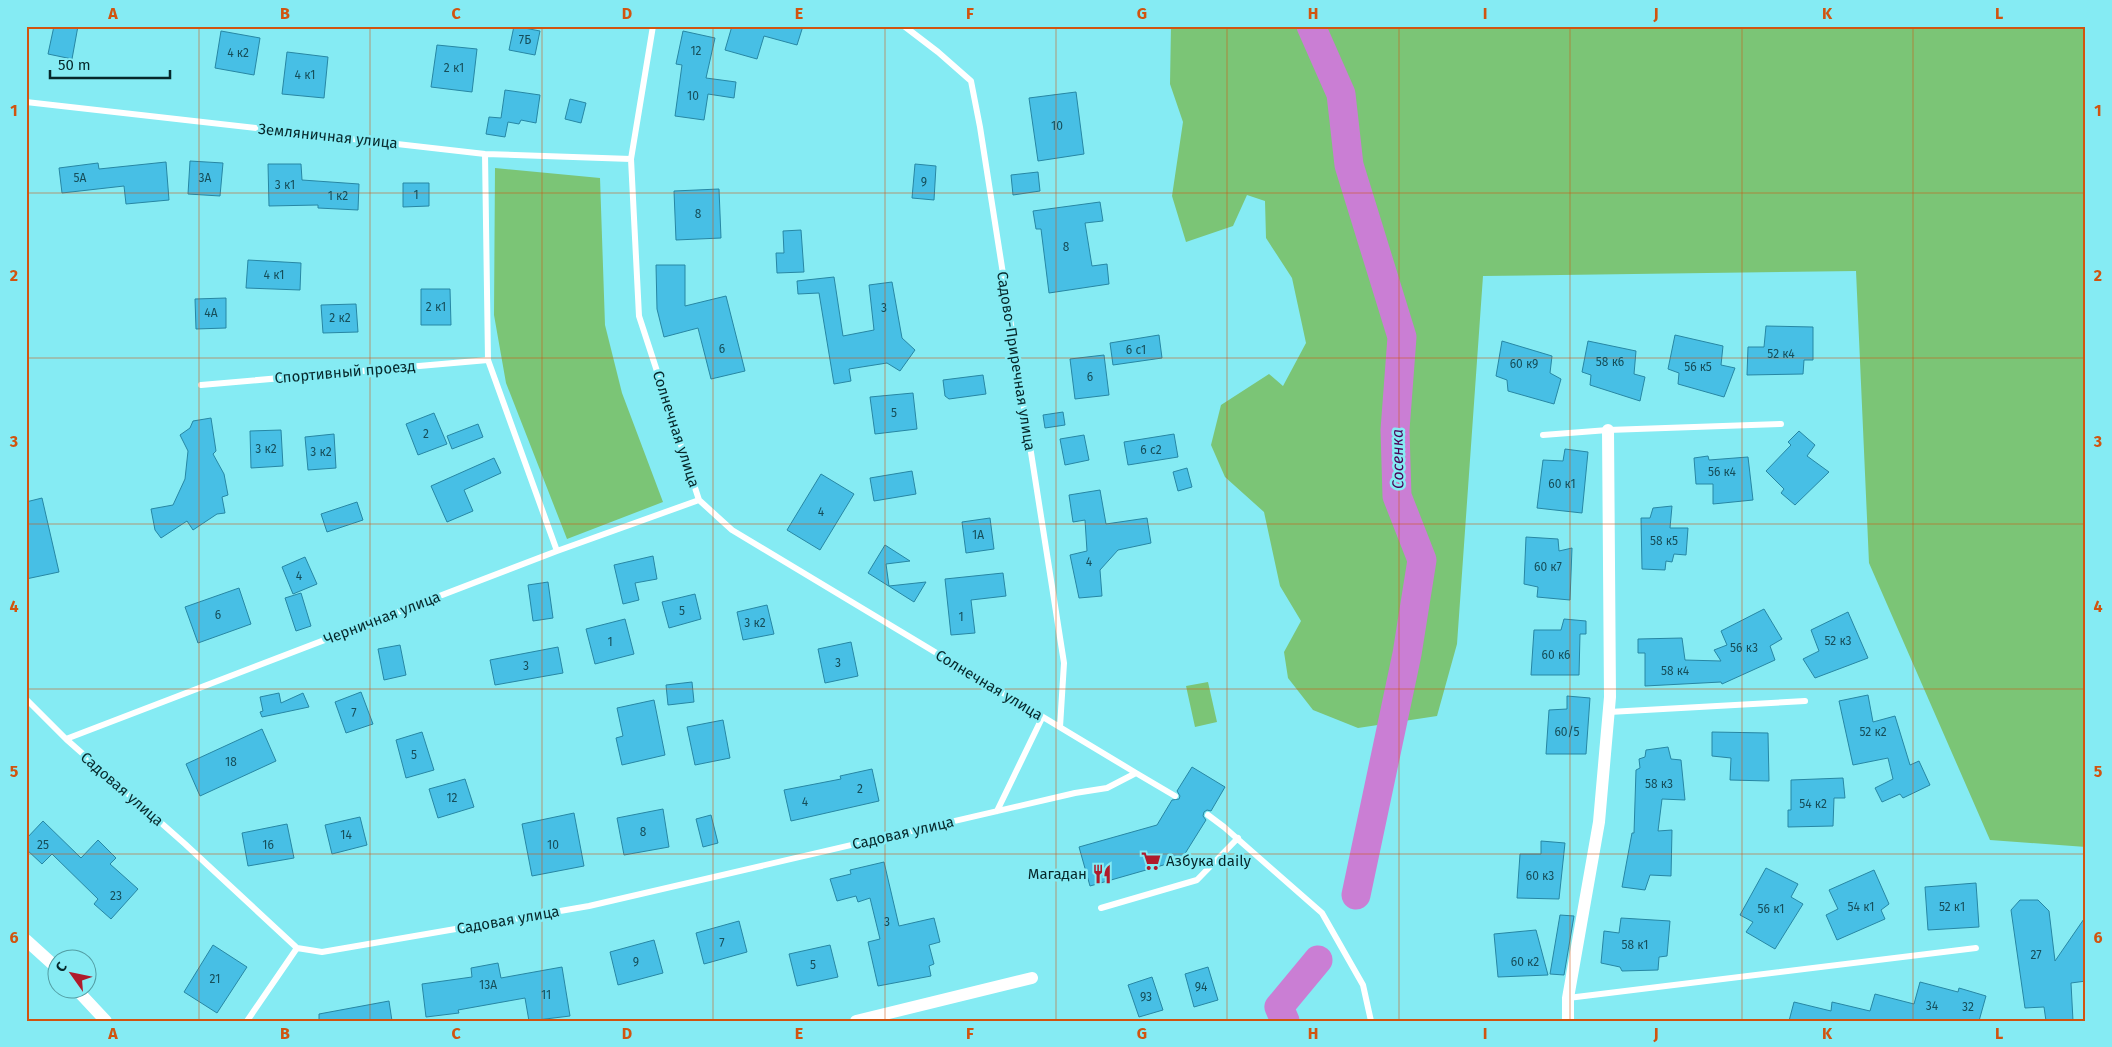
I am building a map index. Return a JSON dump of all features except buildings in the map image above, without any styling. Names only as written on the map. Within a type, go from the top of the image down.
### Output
[{"type":"street","points":[[1568,1021],[1568,998],[1599,822],[1609,712],[1608,430]]},
{"type":"street","points":[[26,940],[48,960]]},
{"type":"street","points":[[856,1021],[1032,978]]},
{"type":"street","points":[[86,1000],[106,1021]]},
{"type":"lane","name":"Солнечная улица","points":[[653,26],[630,159],[639,316],[699,500],[732,530],[1042,718],[1175,796]]},
{"type":"lane","name":"Садово-Приречная улица","points":[[904,26],[971,81],[980,127],[1064,663],[1060,727]]},
{"type":"lane","name":"Земляничная улица","points":[[26,102],[485,154],[630,159]]},
{"type":"lane","points":[[485,154],[488,360],[557,551]]},
{"type":"lane","name":"Спортивный проезд","points":[[201,384],[488,360]]},
{"type":"lane","points":[[1543,435],[1608,430],[1781,424]]},
{"type":"lane","name":"Черничная улица","points":[[66,739],[557,551],[699,500]]},
{"type":"lane","name":"Садовая улица","points":[[26,700],[66,739],[186,844],[297,948],[322,952],[589,906],[1075,793],[1107,788],[1136,773]]},
{"type":"lane","points":[[1609,712],[1805,701]]},
{"type":"lane","points":[[997,811],[1042,718]]},
{"type":"lane","points":[[1208,815],[1238,838],[1322,914],[1363,985],[1371,1021]]},
{"type":"lane","points":[[1101,908],[1197,880],[1238,838]]},
{"type":"lane","points":[[247,1021],[297,948]]},
{"type":"lane","points":[[1568,998],[1976,948]]},
{"type":"green space","points":[[1171,26],[2086,26],[2086,847],[1990,840],[1869,563],[1856,271],[1483,276],[1457,644],[1437,716],[1358,728],[1313,710],[1288,678],[1284,652],[1301,621],[1280,586],[1264,512],[1225,477],[1211,445],[1221,405],[1269,374],[1283,386],[1306,343],[1292,278],[1266,238],[1265,201],[1247,195],[1233,226],[1186,242],[1172,196],[1183,122],[1170,84]]},
{"type":"green space","points":[[495,168],[600,178],[605,325],[622,393],[663,502],[567,539],[506,383],[494,315]]},
{"type":"green space","points":[[1208,682],[1217,722],[1195,727],[1186,686]]},
{"type":"waterway","name":"Сосенка","points":[[1311,26],[1341,94],[1349,165],[1402,337],[1395,430],[1397,496],[1422,560],[1407,654],[1356,895]]},
{"type":"waterway","name":"Сосенка","points":[[1285,1021],[1279,1007],[1318,960]]},
{"type":"place","name":"Азбука daily","points":[[1151,861]]},
{"type":"place","name":"Магадан","points":[[1102,874]]}]
